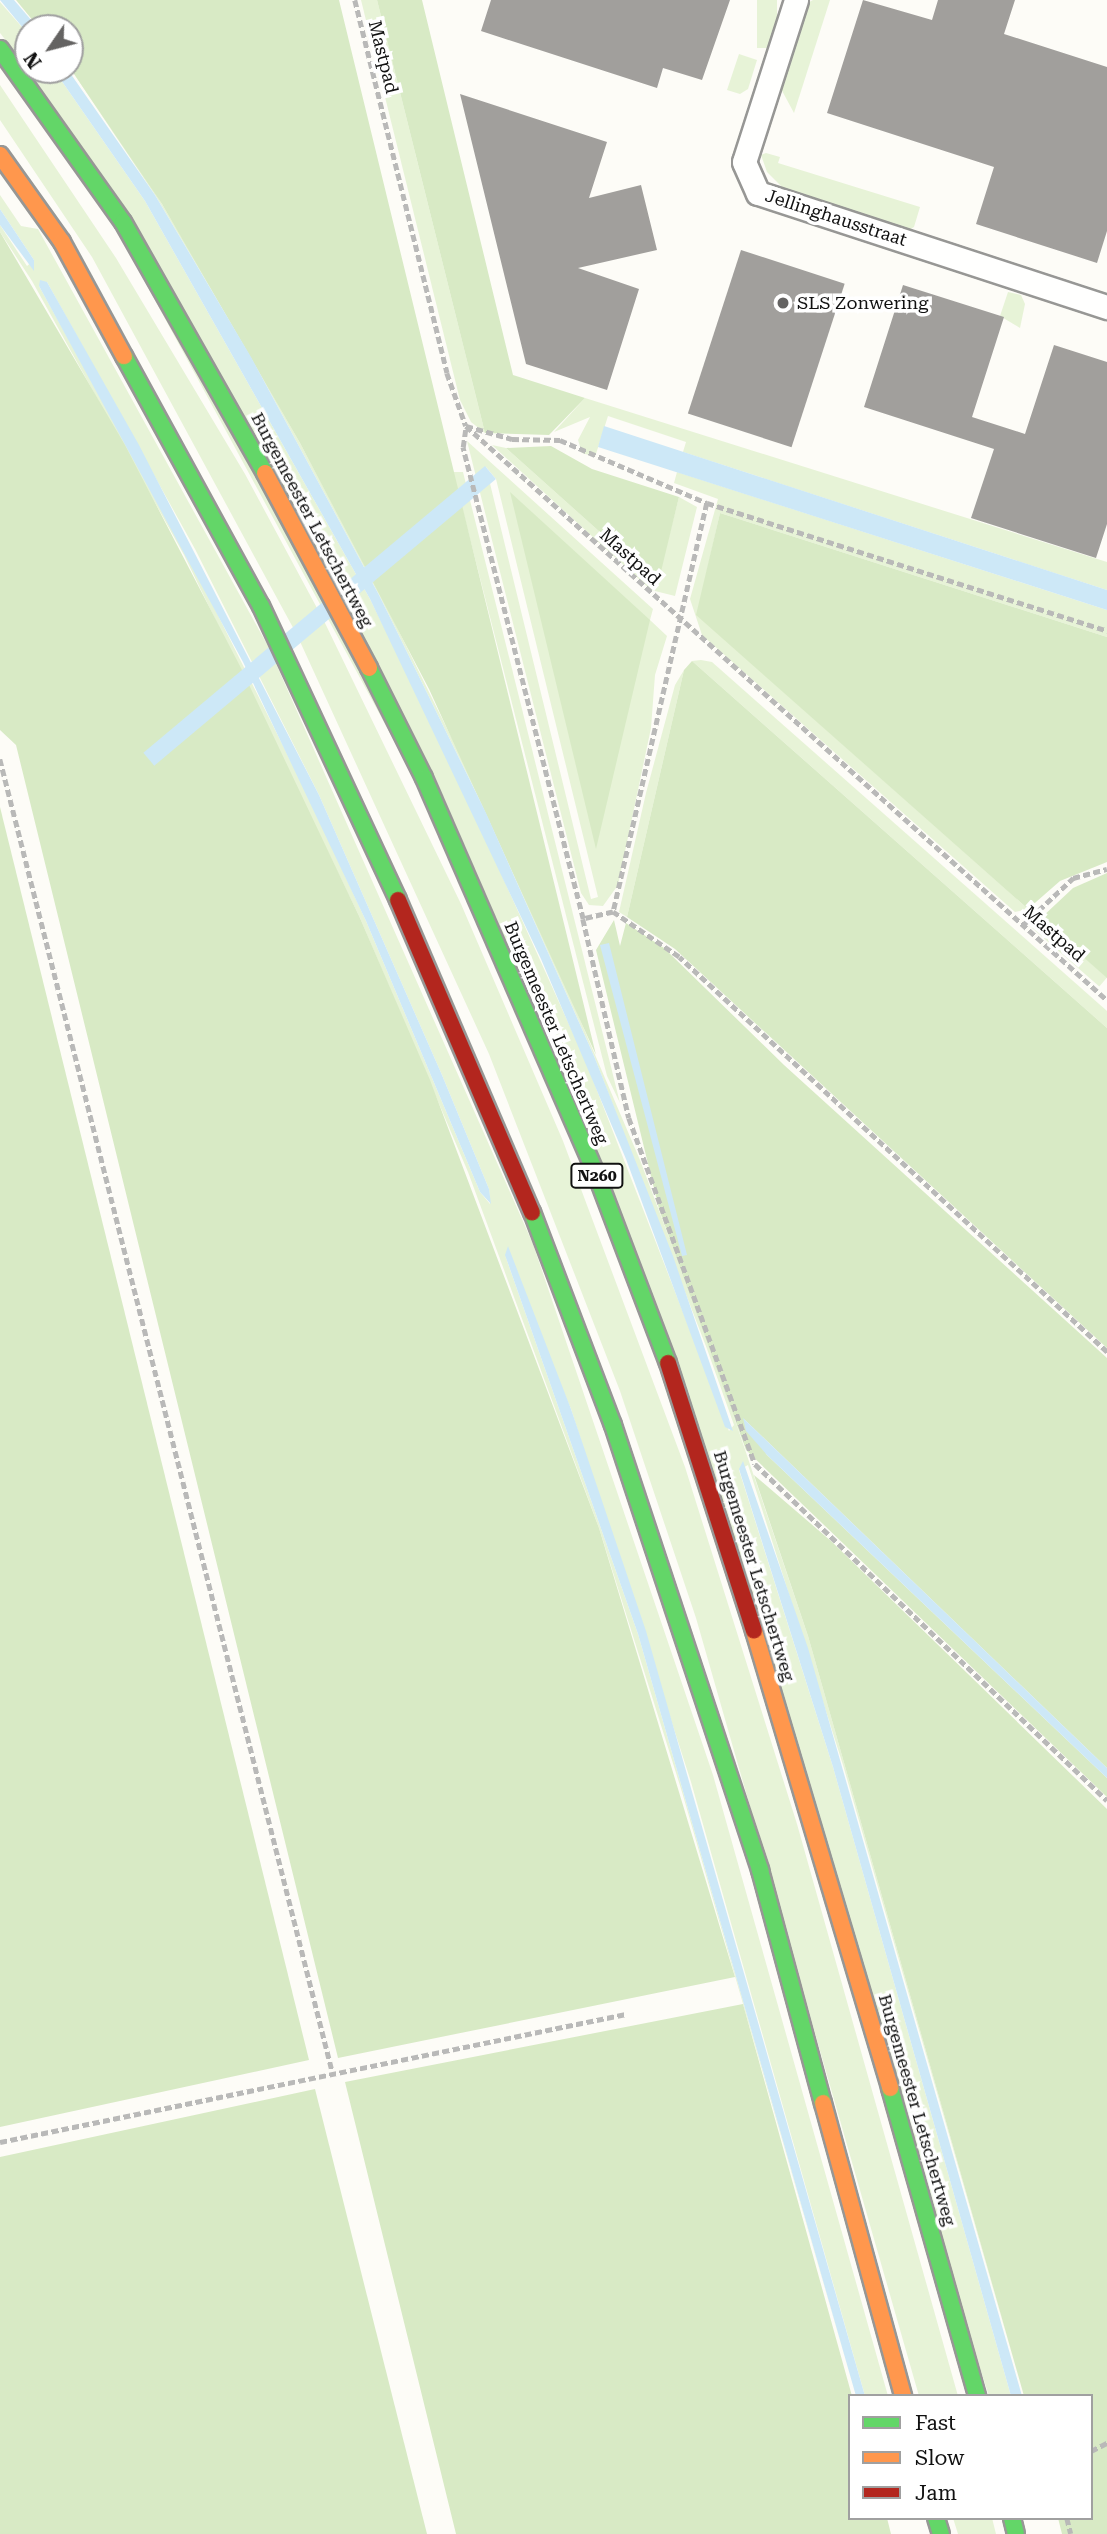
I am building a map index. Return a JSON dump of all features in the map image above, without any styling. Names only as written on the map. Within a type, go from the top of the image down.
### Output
[{"type":"main road","name":"Burgemeester Letschertweg","points":[[0,49],[123,222],[320,570],[424,778],[595,1171],[680,1395],[823,1851],[976,2394]]},
{"type":"main road","points":[[0,155],[62,243],[261,606],[362,816],[529,1203],[613,1425],[760,1870],[902,2394]]},
{"type":"street","name":"Jellinghausstraat","points":[[796,0],[744,162],[758,193],[1107,307]]},
{"type":"path","name":"Mastpad","points":[[355,0],[447,373],[466,426],[680,622],[1107,1000]]},
{"type":"path","points":[[1107,631],[707,503],[560,440],[512,439],[466,426],[463,447],[583,919],[629,1118],[755,1464],[1107,1800]]},
{"type":"path","points":[[613,912],[707,503]]},
{"type":"path","points":[[0,759],[333,2074]]},
{"type":"path","points":[[1023,925],[1073,878],[1107,869]]},
{"type":"path","points":[[583,919],[613,912],[679,957],[1107,1352]]},
{"type":"path","points":[[0,2142],[626,2014]]},
{"type":"green space","points":[[16,0],[339,0],[596,1055],[429,689],[300,443],[162,204],[81,84],[84,84],[84,14],[28,14]]},
{"type":"green space","points":[[361,0],[377,0],[485,433],[471,422],[460,400]]},
{"type":"green space","points":[[377,0],[422,0],[513,375],[585,398],[549,435],[485,433]]},
{"type":"green space","points":[[757,0],[777,0],[777,48],[757,48]]},
{"type":"green space","points":[[813,0],[830,0],[794,113],[780,87],[807,3]]},
{"type":"green space","points":[[0,2],[14,18],[14,50],[0,33]]},
{"type":"green space","points":[[739,54],[757,60],[748,89],[740,94],[727,90]]},
{"type":"green space","points":[[38,84],[64,84],[145,201],[370,599],[448,756],[586,1062],[729,1431],[734,1425],[707,1349],[594,1056],[486,813],[379,595],[251,357],[155,195],[81,84],[115,130],[162,204],[213,290],[300,443],[383,599],[472,779],[546,940],[640,1160],[711,1349],[808,1636],[1023,2394],[843,1765],[748,1465],[739,1470],[833,1767],[1010,2394],[988,2394],[549,1026]]},
{"type":"green space","points":[[0,85],[116,258],[245,474],[324,621],[461,904],[563,1141],[685,1467],[797,1824],[957,2394],[918,2394],[696,1618],[620,1391],[489,1054],[297,635],[92,257],[0,120]]},
{"type":"green space","points":[[766,153],[780,157],[778,163],[920,207],[914,227],[909,230],[783,188],[767,172],[761,155]]},
{"type":"green space","points":[[0,195],[21,226],[38,229],[269,648],[533,1244],[713,1775],[887,2394],[864,2394],[691,1782],[571,1409],[505,1255],[638,1634],[855,2394],[682,1792],[599,1528],[468,1172],[360,918],[184,555],[32,281],[0,232],[0,225],[27,266],[34,260],[0,209]],"holes":[[[47,282],[195,549],[319,795],[442,1075],[489,1189],[490,1204],[480,1192],[366,921],[310,800],[187,553],[39,286]]]},
{"type":"green space","points":[[0,232],[125,445],[241,668],[360,918],[430,1080],[599,1528],[735,1977],[338,2058],[16,745],[0,730]]},
{"type":"green space","points":[[1008,292],[1021,295],[1025,304],[1020,328],[1000,316]]},
{"type":"green space","points":[[585,398],[1107,562],[1107,590],[683,452],[686,442],[608,416],[595,457],[582,453],[578,440],[590,417],[554,432]]},
{"type":"green space","points":[[467,441],[653,609],[650,620],[667,636],[655,675],[651,728],[618,885],[603,906],[589,905],[581,893]],"holes":[[[486,467],[496,479],[598,897],[591,899]]]},
{"type":"green space","points":[[492,445],[506,448],[657,583],[679,497],[697,507],[675,596],[651,590]]},
{"type":"green space","points":[[551,446],[592,469],[679,497],[658,584],[506,448]]},
{"type":"green space","points":[[453,472],[463,472],[620,1103],[607,1076]]},
{"type":"green space","points":[[677,472],[1107,610],[1107,637],[720,513],[697,615],[1028,909],[1015,912],[702,635],[690,599],[718,499],[674,483]]},
{"type":"green space","points":[[510,492],[650,620],[596,849]]},
{"type":"green space","points":[[720,513],[1107,637],[1107,862],[1060,881],[1028,909],[696,615]]},
{"type":"green space","points":[[692,661],[712,662],[1107,1011],[1107,1028]]},
{"type":"green space","points":[[692,661],[1107,1028],[1107,1348],[675,949],[627,917],[684,670]]},
{"type":"green space","points":[[684,670],[627,917],[619,912],[646,793],[675,685]]},
{"type":"green space","points":[[0,807],[309,2060],[0,2127]]},
{"type":"green space","points":[[1107,873],[1107,978],[1040,919],[1073,888]]},
{"type":"green space","points":[[1040,919],[1107,977],[1099,986],[1032,928]]},
{"type":"green space","points":[[614,920],[620,946],[626,923],[664,948],[784,1065],[1107,1358],[1107,1768],[744,1419],[767,1455],[1107,1778],[1107,1797],[746,1450],[659,1209],[596,950]]},
{"type":"green space","points":[[754,1475],[831,1541],[1107,1809],[1107,2534],[1062,2534],[1058,2520],[1093,2520],[1093,2394],[1023,2394],[808,1636]]},
{"type":"green space","points":[[743,2004],[851,2394],[848,2394],[848,2520],[888,2520],[891,2534],[456,2534],[345,2082]]},
{"type":"green space","points":[[315,2089],[427,2534],[0,2534],[0,2157]]},
{"type":"green space","points":[[954,2520],[992,2520],[996,2534],[958,2534]]},
{"type":"water","points":[[0,0],[14,0],[26,14],[14,14],[14,17]]},
{"type":"water","points":[[64,84],[78,84],[155,195],[251,357],[379,595],[486,813],[594,1056],[673,1256],[733,1431],[725,1427],[626,1159],[541,959],[370,599],[145,201]]},
{"type":"water","points":[[0,209],[34,260],[34,271],[0,225]]},
{"type":"water","points":[[40,280],[47,282],[139,445],[319,795],[442,1075],[489,1189],[491,1204],[480,1192],[366,921],[243,662],[39,286]]},
{"type":"water","points":[[604,426],[1107,590],[1107,610],[598,447]]},
{"type":"water","points":[[485,466],[496,479],[154,766],[143,753]]},
{"type":"water","points":[[609,943],[687,1255],[682,1256],[600,945]]},
{"type":"water","points":[[508,1246],[571,1409],[646,1631],[864,2394],[855,2394],[638,1634],[505,1255]]},
{"type":"water","points":[[743,1418],[1107,1768],[1107,1778],[767,1455],[746,1431]]},
{"type":"water","points":[[743,1461],[808,1648],[1021,2394],[1010,2394],[833,1767],[739,1469]]},
{"type":"building","points":[[491,0],[730,0],[702,80],[663,68],[657,88],[481,31]]},
{"type":"building","points":[[863,0],[932,20],[938,0],[1015,0],[1004,34],[1107,67],[1107,231],[1097,263],[976,224],[994,167],[827,113]]},
{"type":"building","points":[[460,94],[607,142],[589,198],[641,185],[657,250],[578,268],[639,289],[607,390],[526,364]]},
{"type":"building","points":[[741,250],[845,284],[792,447],[688,414]]},
{"type":"building","points":[[903,285],[1004,317],[972,417],[1025,434],[1054,345],[1107,362],[1107,524],[1096,558],[971,518],[994,449],[864,407]]},
{"type":"traffic: fast","points":[[0,49],[123,222],[265,473]]},
{"type":"traffic: fast","points":[[124,356],[261,606],[398,900]]},
{"type":"traffic: fast","points":[[369,668],[424,778],[595,1171],[668,1363]]},
{"type":"traffic: fast","points":[[532,1212],[613,1425],[760,1870],[823,2103]]},
{"type":"traffic: fast","points":[[890,2088],[976,2394]]},
{"type":"traffic: fast","points":[[937,2520],[941,2534]]},
{"type":"traffic: fast","points":[[1012,2520],[1016,2534]]},
{"type":"traffic: slow","points":[[0,155],[62,242],[124,356]]},
{"type":"traffic: slow","points":[[265,473],[369,668]]},
{"type":"traffic: slow","points":[[754,1631],[890,2088]]},
{"type":"traffic: slow","points":[[823,2103],[902,2394]]},
{"type":"traffic: jam","points":[[398,900],[532,1212]]},
{"type":"traffic: jam","points":[[668,1363],[754,1631]]},
{"type":"place","name":"SLS Zonwering","points":[[783,303]]}]
